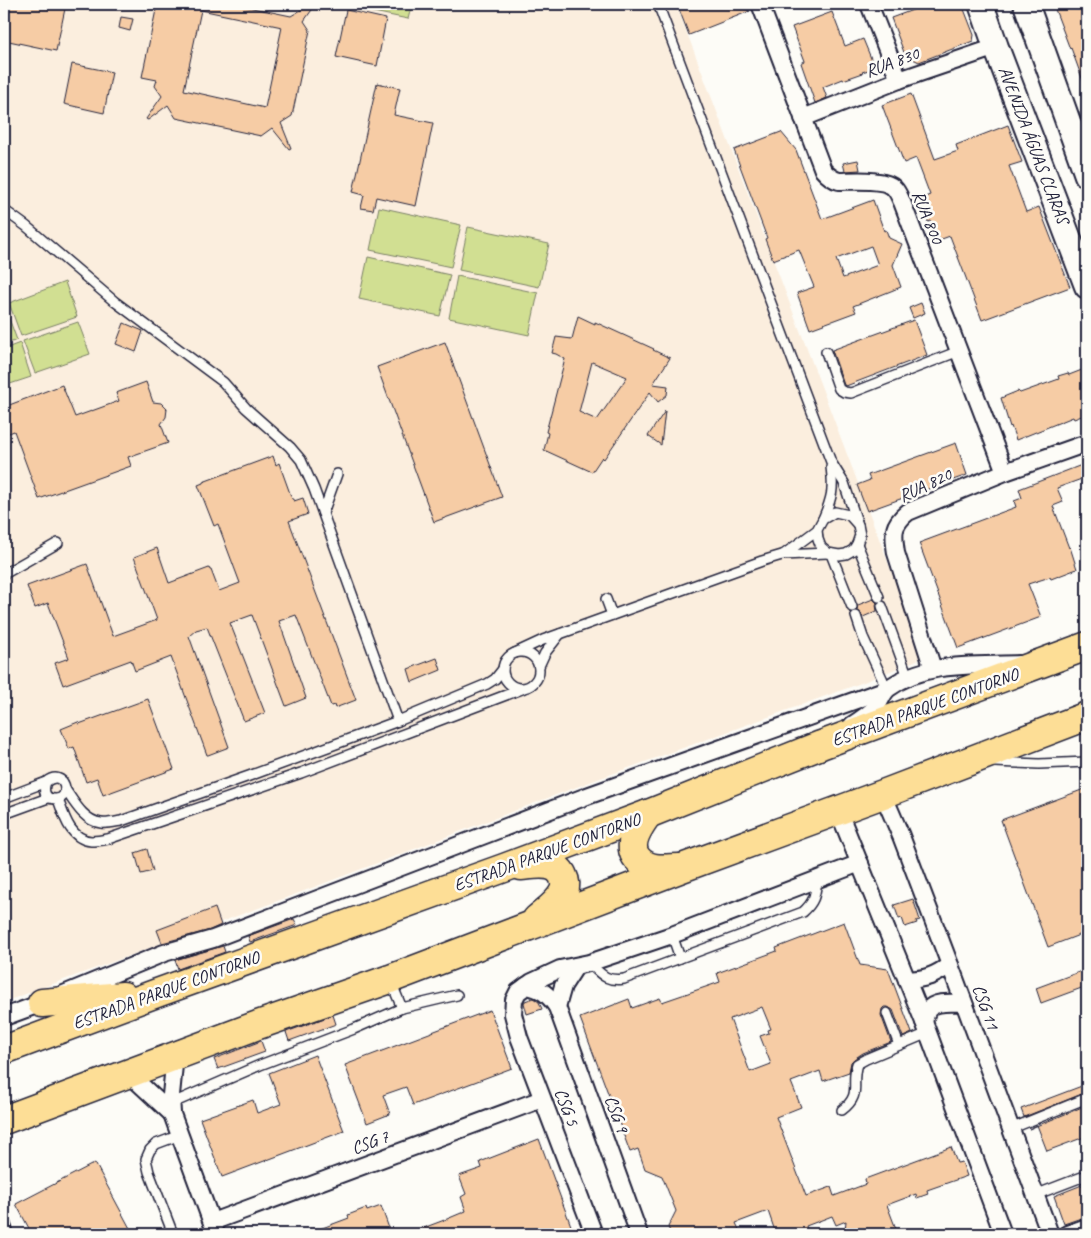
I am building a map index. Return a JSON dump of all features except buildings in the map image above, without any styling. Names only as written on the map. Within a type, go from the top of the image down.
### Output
[{"type":"highway","name":"ESTRADA PARQUE CONTORNO","points":[[4,1050],[504,868],[648,814],[821,745],[1087,646]]},
{"type":"highway","points":[[4,1120],[176,1055],[390,979],[1087,716]]},
{"type":"highway","points":[[648,814],[639,826],[634,838],[633,848],[636,856],[642,863],[654,868],[682,868]]},
{"type":"highway","points":[[504,868],[543,864],[557,868],[565,880],[564,890],[556,902],[528,926]]},
{"type":"highway","points":[[42,1003],[157,993]]},
{"type":"main road","name":"AVENIDA ÁGUAS CLARAS","points":[[981,4],[1087,286]]},
{"type":"main road","points":[[1026,4],[1087,175]]},
{"type":"street","name":"RUA 800","points":[[760,4],[823,170],[827,176],[839,181],[886,183],[897,191],[1005,472]]},
{"type":"street","points":[[869,4],[899,80]]},
{"type":"street","name":"RUA 830","points":[[803,118],[899,80],[996,48]]},
{"type":"street","name":"RUA 820","points":[[933,669],[896,553],[894,530],[897,523],[908,512],[1005,472],[1087,443]]},
{"type":"street","points":[[4,1017],[164,953],[213,939],[587,796],[887,689],[908,677],[933,669],[964,666],[1041,664]]},
{"type":"street","points":[[821,745],[864,718],[876,706],[887,689]]},
{"type":"street","name":"CSG 11","points":[[883,794],[950,965],[1050,1234]]},
{"type":"street","points":[[838,810],[926,1028],[1003,1234]]},
{"type":"street","points":[[522,989],[532,982],[560,969],[672,935],[860,863]]},
{"type":"street","points":[[557,1007],[563,986],[578,965]]},
{"type":"street","points":[[907,980],[930,977],[938,974],[950,965]]},
{"type":"street","name":"CSG 9","points":[[522,989],[536,988],[545,993],[557,1007],[639,1234]]},
{"type":"street","name":"CSG 5","points":[[522,989],[514,1000],[513,1014],[519,1037],[594,1234]]},
{"type":"street","points":[[926,1028],[929,1010],[933,1005],[963,1003]]},
{"type":"street","points":[[169,1108],[176,1055]]},
{"type":"street","points":[[128,1074],[169,1108],[214,1228]]},
{"type":"street","name":"CSG 7","points":[[214,1228],[542,1099]]},
{"type":"street","points":[[1067,1234],[1087,1227]]},
{"type":"lane","points":[[658,4],[831,462],[844,483],[860,535],[857,544],[852,550],[839,556],[821,547],[817,530]]},
{"type":"lane","points":[[4,210],[26,226],[120,306],[223,382],[246,408],[290,447],[301,460],[323,513],[398,721]]},
{"type":"lane","points":[[826,352],[838,389],[844,392],[851,392],[960,352]]},
{"type":"lane","points":[[782,555],[817,530],[823,519],[833,489],[831,462]]},
{"type":"lane","points":[[323,513],[338,474]]},
{"type":"lane","points":[[823,519],[835,512],[849,515],[858,525]]},
{"type":"lane","points":[[4,574],[58,543]]},
{"type":"lane","points":[[857,544],[881,602],[908,677]]},
{"type":"lane","points":[[4,798],[46,782],[50,778],[56,778],[61,780],[82,812],[94,821],[103,823],[121,821],[398,721],[487,684],[495,679],[507,659],[542,640],[762,561],[782,555],[830,553]]},
{"type":"lane","points":[[830,553],[887,689]]},
{"type":"lane","points":[[606,599],[612,615]]},
{"type":"lane","points":[[46,782],[44,793],[53,798],[75,834],[92,841],[108,840],[301,773],[532,685],[538,676],[539,666],[545,653],[560,634]]},
{"type":"lane","points":[[515,653],[525,652],[534,657],[539,666]]},
{"type":"lane","points":[[503,668],[505,679],[512,686],[522,689]]},
{"type":"lane","points":[[968,761],[1039,764],[1087,762]]},
{"type":"lane","points":[[4,814],[63,796],[66,789]]},
{"type":"lane","points":[[578,965],[615,981],[624,979],[804,912],[811,905],[815,897],[817,880]]},
{"type":"lane","points":[[672,935],[680,958]]},
{"type":"lane","points":[[390,979],[402,1008]]},
{"type":"lane","points":[[169,1108],[260,1065],[354,1029],[402,1008],[457,995]]},
{"type":"lane","points":[[886,1013],[899,1045]]},
{"type":"lane","points":[[842,1110],[849,1105],[855,1094],[855,1071],[857,1064],[899,1045],[926,1028]]},
{"type":"lane","points":[[1010,1129],[1087,1098]]},
{"type":"lane","points":[[173,1234],[148,1172],[146,1159],[150,1150],[156,1144],[180,1135]]},
{"type":"lane","points":[[1035,1194],[1087,1175]]},
{"type":"lane","points":[[4,1219],[9,1234]]},
{"type":"shaded area","points":[[4,4],[676,4],[924,657],[864,682],[590,782],[283,899],[4,1002]]},
{"type":"green space","points":[[334,4],[412,4],[408,19]]},
{"type":"green space","points":[[379,207],[461,225],[451,267],[370,250]]},
{"type":"green space","points":[[468,227],[549,244],[539,287],[459,270]]},
{"type":"green space","points":[[368,257],[450,275],[440,316],[359,299]]},
{"type":"green space","points":[[457,276],[538,293],[529,335],[449,318]]},
{"type":"green space","points":[[65,282],[77,317],[21,336],[9,303]]},
{"type":"green space","points":[[4,305],[17,340],[4,345]]},
{"type":"green space","points":[[78,322],[90,354],[35,373],[23,341]]},
{"type":"green space","points":[[20,343],[31,377],[4,386],[4,349]]}]
